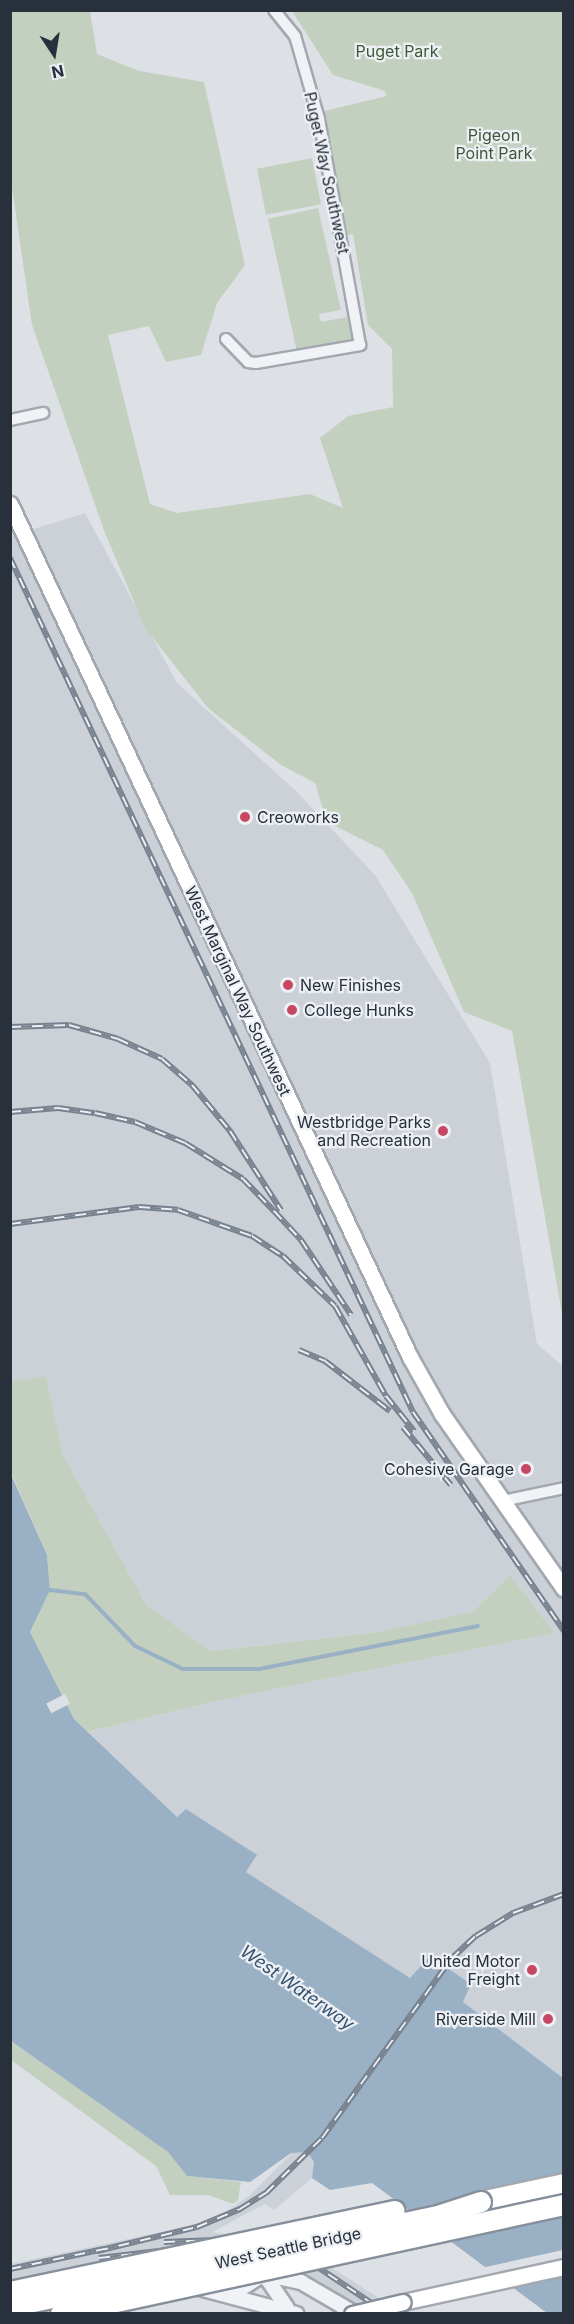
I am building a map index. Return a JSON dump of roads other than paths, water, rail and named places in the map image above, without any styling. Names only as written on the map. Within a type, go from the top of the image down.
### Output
[{"type":"highway","name":"West Seattle Bridge","points":[[11,2310],[430,2217],[481,2202],[564,2184]]},
{"type":"highway","points":[[10,2292],[418,2206],[481,2202]]},
{"type":"highway","name":"West Seattle Bridge","points":[[61,2313],[564,2205]]},
{"type":"main road","name":"West Marginal Way Southwest","points":[[10,504],[410,1357],[442,1414],[564,1589]]},
{"type":"main road","points":[[353,2313],[564,2267]]},
{"type":"street","name":"Puget Way Southwest","points":[[226,339],[248,362],[296,358],[360,345],[319,119],[295,36],[274,10]]},
{"type":"street","points":[[10,420],[43,413]]},
{"type":"street","points":[[502,1500],[564,1488]]},
{"type":"street","points":[[11,2310],[201,2271],[264,2274],[301,2282],[353,2313]]},
{"type":"street","points":[[233,2294],[264,2274]]},
{"type":"street","points":[[264,2274],[293,2312]]},
{"type":"street","points":[[11,2310],[44,2310],[159,2286],[193,2286],[233,2294],[293,2312]]},
{"type":"water","name":"West Waterway","points":[[10,1472],[47,1555],[50,1590],[30,1632],[74,1719],[177,1817],[186,1809],[257,1855],[246,1872],[410,1978],[430,1956],[471,1984],[463,2002],[563,2078],[563,2313],[547,2313],[372,2183],[330,2190],[312,2178],[314,2162],[307,2152],[291,2153],[250,2182],[187,2176],[168,2152],[11,2041]]},
{"type":"waterway","points":[[50,1590],[85,1594],[135,1646],[183,1669],[259,1669],[478,1626]]},
{"type":"railway","points":[[10,558],[413,1412],[564,1631]]},
{"type":"railway","points":[[10,1027],[69,1025],[118,1039],[162,1059],[192,1085],[230,1131],[281,1210]]},
{"type":"railway","points":[[10,1112],[58,1108],[95,1113],[135,1122],[185,1143],[243,1179],[274,1211],[301,1240],[351,1315]]},
{"type":"railway","points":[[10,1224],[139,1207],[178,1210],[252,1236],[283,1256],[335,1306],[386,1396],[414,1431]]},
{"type":"railway","points":[[299,1350],[325,1361],[390,1411]]},
{"type":"railway","points":[[403,1427],[451,1485]]},
{"type":"railway","points":[[97,2251],[197,2227],[240,2209],[266,2193],[322,2138],[451,1959],[476,1936],[513,1913],[564,1894]]},
{"type":"railway","points":[[164,2242],[215,2240],[263,2246],[310,2262],[388,2314]]},
{"type":"railway","points":[[99,2258],[184,2248],[277,2258]]},
{"type":"railway","points":[[10,2269],[104,2249]]},
{"type":"place","name":"Creoworks","points":[[245,817]]},
{"type":"place","name":"New Finishes","points":[[288,985]]},
{"type":"place","name":"College Hunks","points":[[292,1010]]},
{"type":"place","name":"Westbridge Parks and Recreation","points":[[443,1131]]},
{"type":"place","name":"Cohesive Garage","points":[[526,1469]]},
{"type":"place","name":"United Motor Freight","points":[[532,1970]]},
{"type":"place","name":"Riverside Mill","points":[[548,2019]]},
{"type":"park label","name":"Puget Park","points":[[397,51]]},
{"type":"park label","name":"Pigeon Point Park","points":[[494,144]]}]
